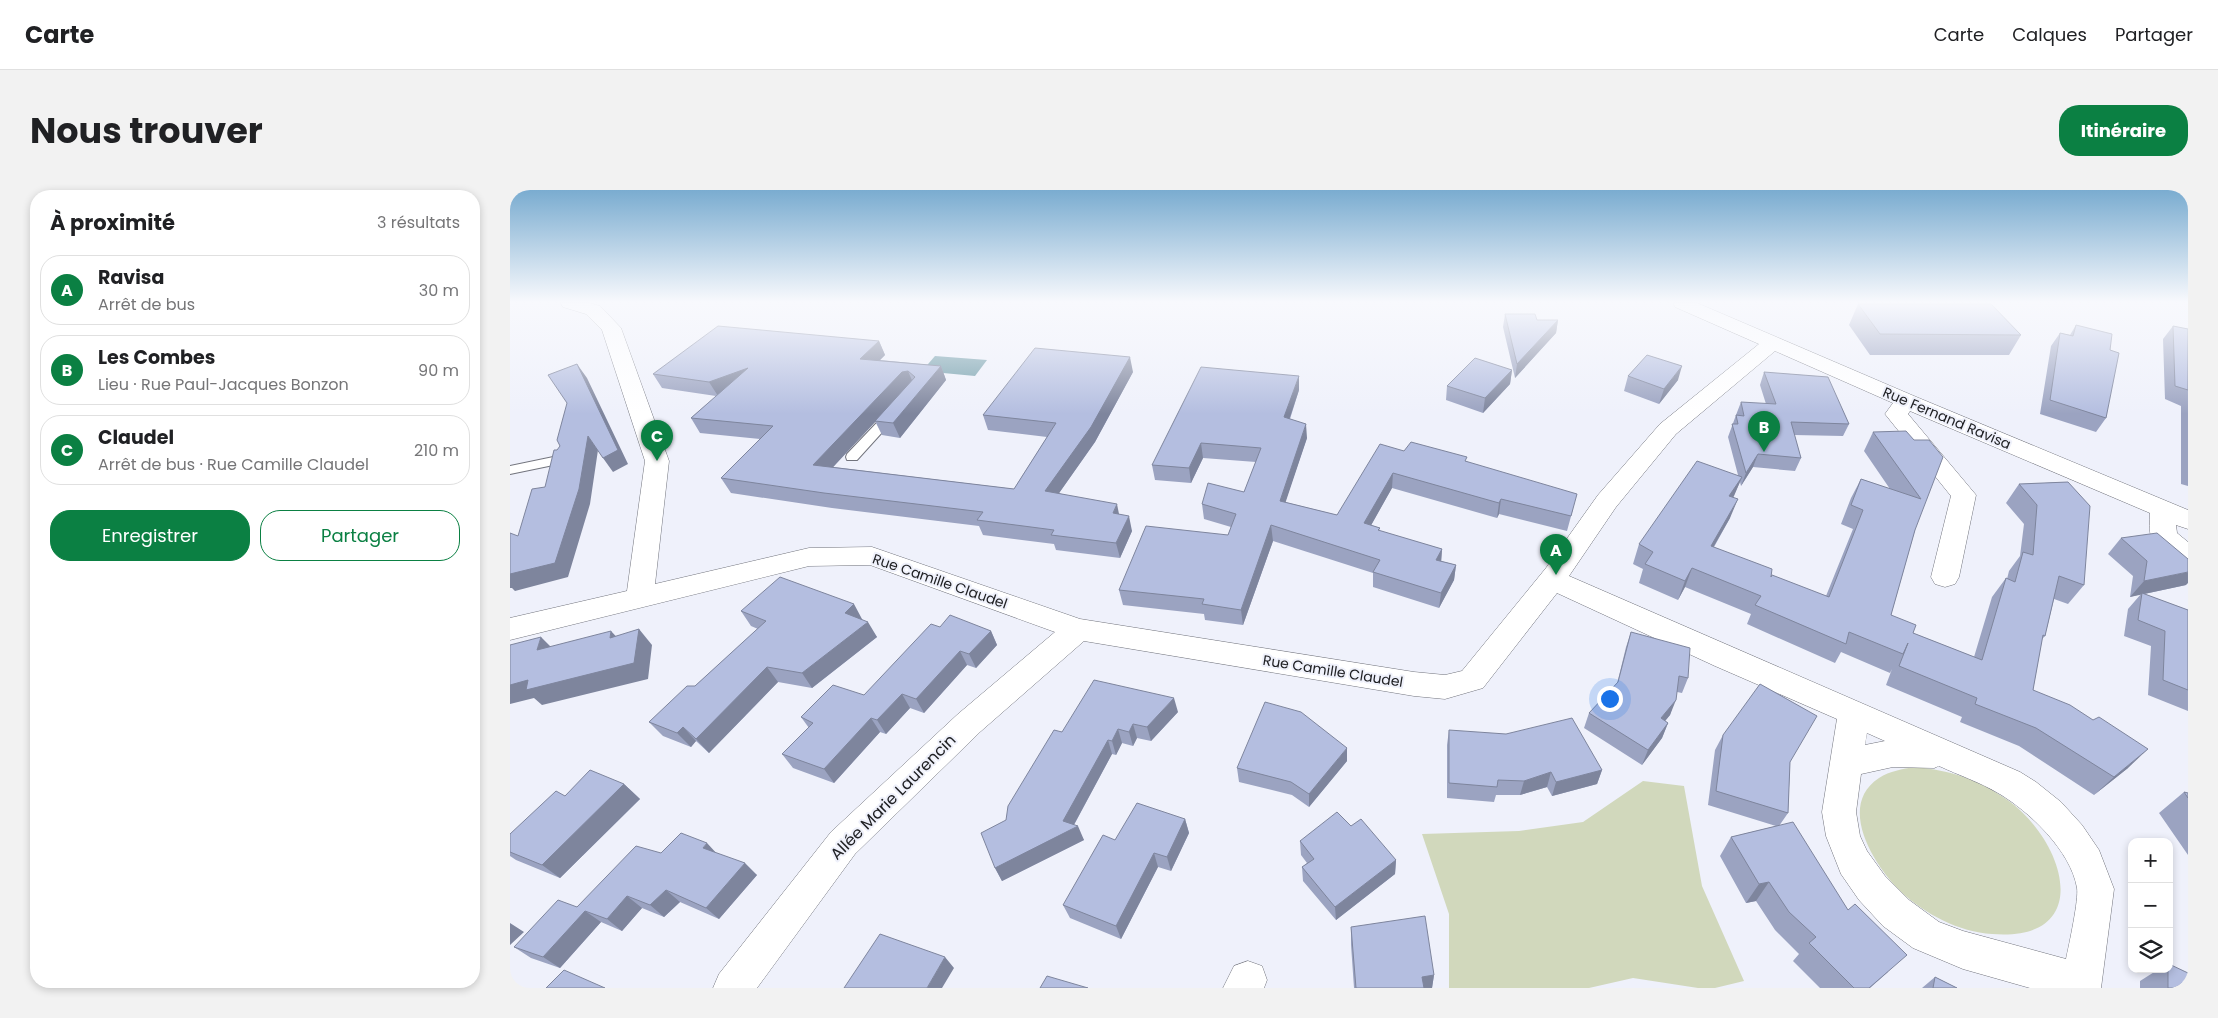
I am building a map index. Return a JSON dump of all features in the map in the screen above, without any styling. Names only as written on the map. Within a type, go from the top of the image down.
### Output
[{"type":"street","points":[[615,340],[657,461],[640,597]]},
{"type":"street","name":"Rue Fernand Ravisa","points":[[1768,340],[1906,401],[2188,520]]},
{"type":"street","points":[[1773,343],[1668,429],[1607,501],[1552,580],[1725,658],[1854,713],[1946,754],[2008,782],[2024,792],[2049,812],[2070,836],[2086,862],[2096,889],[2081,986],[1963,950],[1926,935],[1896,913],[1872,888],[1854,862],[1843,836],[1839,812],[1854,713]]},
{"type":"street","points":[[1906,401],[1896,414],[1964,494],[1945,577]]},
{"type":"street","points":[[2162,510],[2164,537],[2188,556]]},
{"type":"street","name":"Rue Camille Claudel","points":[[510,628],[809,556],[872,556],[1078,629],[1414,684],[1445,687],[1472,680],[1552,580]]},
{"type":"street","name":"Allée Marie Laurencin","points":[[733,988],[843,843],[969,723],[1078,629]]},
{"type":"street","points":[[1846,763],[1893,753],[1946,754]]},
{"type":"lane","points":[[852,457],[900,406]]},
{"type":"lane","points":[[510,470],[563,459]]},
{"type":"green space","points":[[1915,767],[1928,768],[1964,777],[1987,787],[2009,801],[2029,819],[2045,841],[2056,864],[2060,886],[2058,907],[2046,922],[2025,932],[1992,934],[1967,930],[1943,921],[1921,908],[1891,881],[1871,852],[1864,836],[1860,820],[1861,804],[1867,790],[1879,778],[1892,772]]},
{"type":"green space","points":[[1643,781],[1684,786],[1702,886],[1744,981],[1715,988],[1698,988],[1633,978],[1589,988],[1449,988],[1449,914],[1422,834],[1519,831],[1583,822]]},
{"type":"water","points":[[935,356],[987,360],[975,376],[922,371]]},
{"type":"building","points":[[699,340],[879,341],[860,359],[941,366],[893,423],[875,421],[915,377],[908,371],[902,372],[813,465],[1014,489],[1056,423],[983,415],[1035,348],[1130,357],[1091,427],[1045,491],[1117,504],[1113,513],[1129,516],[1116,543],[1051,535],[1054,530],[977,520],[983,512],[824,493],[721,478],[773,426],[691,418],[748,368],[709,382],[653,374]]},
{"type":"building","points":[[1511,340],[1539,340],[1517,364]]},
{"type":"building","points":[[2059,340],[2111,340],[2110,350],[2119,353],[2106,418],[2050,400]]},
{"type":"building","points":[[2173,340],[2188,340],[2188,390],[2175,386]]},
{"type":"building","points":[[1647,355],[1682,366],[1664,389],[1628,376]]},
{"type":"building","points":[[1475,358],[1512,370],[1485,398],[1447,386]]},
{"type":"building","points":[[577,364],[618,450],[603,458],[588,436],[579,489],[555,563],[510,574],[510,533],[518,536],[532,489],[545,487],[554,450],[557,450],[560,446],[557,440],[567,403],[548,375]]},
{"type":"building","points":[[1201,367],[1299,376],[1284,417],[1306,424],[1280,501],[1337,515],[1380,444],[1404,451],[1411,442],[1467,457],[1465,461],[1577,494],[1571,516],[1501,499],[1499,503],[1393,473],[1364,523],[1380,528],[1378,530],[1442,549],[1436,560],[1456,565],[1441,593],[1373,572],[1380,560],[1271,525],[1241,610],[1202,604],[1204,599],[1119,590],[1146,526],[1228,535],[1236,514],[1202,504],[1208,483],[1244,492],[1261,448],[1201,443],[1189,468],[1152,465]]},
{"type":"building","points":[[1764,372],[1828,377],[1849,424],[1791,422],[1801,458],[1758,454],[1746,473],[1732,424],[1738,424],[1736,415],[1744,416],[1741,402],[1776,404]]},
{"type":"building","points":[[1906,431],[1914,440],[1929,440],[1943,457],[1915,530],[1891,615],[1916,625],[1913,633],[1982,660],[2006,578],[2015,582],[2023,552],[2033,555],[2037,505],[2019,484],[2068,482],[2090,506],[2084,585],[2059,576],[2045,636],[2043,635],[2033,690],[2070,705],[2093,720],[2099,717],[2148,749],[2114,777],[2036,728],[1975,704],[1977,698],[1899,666],[1908,643],[1903,654],[1849,632],[1846,644],[1755,605],[1761,596],[1692,568],[1685,581],[1645,564],[1653,552],[1639,544],[1697,461],[1742,477],[1729,496],[1738,499],[1711,546],[1772,569],[1771,577],[1772,575],[1829,597],[1863,510],[1851,505],[1861,479],[1921,499],[1873,432]]},
{"type":"building","points":[[2157,533],[2188,559],[2188,572],[2144,581],[2147,561],[2121,538]]},
{"type":"building","points":[[780,577],[854,604],[845,613],[868,622],[802,673],[767,667],[696,739],[683,727],[677,733],[649,722],[687,686],[695,686],[766,621],[741,611]]},
{"type":"building","points":[[2142,593],[2188,610],[2188,690],[2163,680],[2165,631],[2138,620]]},
{"type":"building","points":[[950,615],[991,631],[969,654],[960,651],[916,699],[902,694],[877,720],[871,718],[824,769],[782,754],[813,723],[801,717],[833,685],[864,695],[931,624],[940,627]]},
{"type":"building","points":[[639,629],[634,663],[526,690],[528,680],[510,685],[510,645],[541,637],[537,650],[611,631],[610,638]]},
{"type":"building","points":[[1631,632],[1690,648],[1688,678],[1679,676],[1676,700],[1661,718],[1668,723],[1648,750],[1589,713],[1618,682]]},
{"type":"building","points":[[1094,680],[1174,698],[1147,727],[1133,724],[1129,732],[1118,729],[1112,741],[1108,740],[1063,821],[1078,826],[995,868],[981,833],[1006,820],[1008,806],[1054,730],[1062,732]]},
{"type":"building","points":[[1760,684],[1817,716],[1790,762],[1788,813],[1716,791],[1723,735]]},
{"type":"building","points":[[1265,702],[1301,712],[1347,748],[1309,794],[1291,782],[1237,768]]},
{"type":"building","points":[[1572,718],[1602,770],[1556,782],[1551,772],[1524,781],[1498,780],[1497,787],[1449,783],[1449,730],[1506,734]]},
{"type":"building","points":[[590,770],[624,784],[542,865],[510,852],[510,834],[556,791],[565,796]]},
{"type":"building","points":[[1137,803],[1185,819],[1167,857],[1154,853],[1116,926],[1063,905],[1103,835],[1115,840]]},
{"type":"building","points":[[1337,812],[1351,826],[1361,819],[1396,860],[1335,907],[1302,867],[1314,859],[1300,841]]},
{"type":"building","points":[[1793,822],[1848,910],[1855,904],[1907,955],[1869,988],[1854,988],[1809,943],[1816,937],[1789,912],[1769,882],[1759,884],[1731,837]]},
{"type":"building","points":[[681,833],[707,843],[703,848],[745,863],[706,908],[666,890],[650,905],[627,896],[607,919],[585,911],[543,957],[514,947],[558,900],[577,907],[636,846],[661,853]]},
{"type":"building","points":[[1425,916],[1434,975],[1422,977],[1424,988],[1356,988],[1351,927]]},
{"type":"building","points":[[880,934],[945,957],[927,988],[844,988]]},
{"type":"building","points":[[2173,966],[2188,973],[2188,988],[2168,988],[2168,973],[2173,973]]},
{"type":"building","points":[[564,970],[605,988],[546,988]]},
{"type":"building","points":[[1047,976],[1088,988],[1040,988]]},
{"type":"building","points":[[1935,977],[1957,988],[1933,988]]},
{"type":"place","name":"Les Combes","points":[[1764,452]]},
{"type":"place","name":"Claudel","points":[[657,461]]},
{"type":"place","name":"Ravisa","points":[[1556,575]]}]
